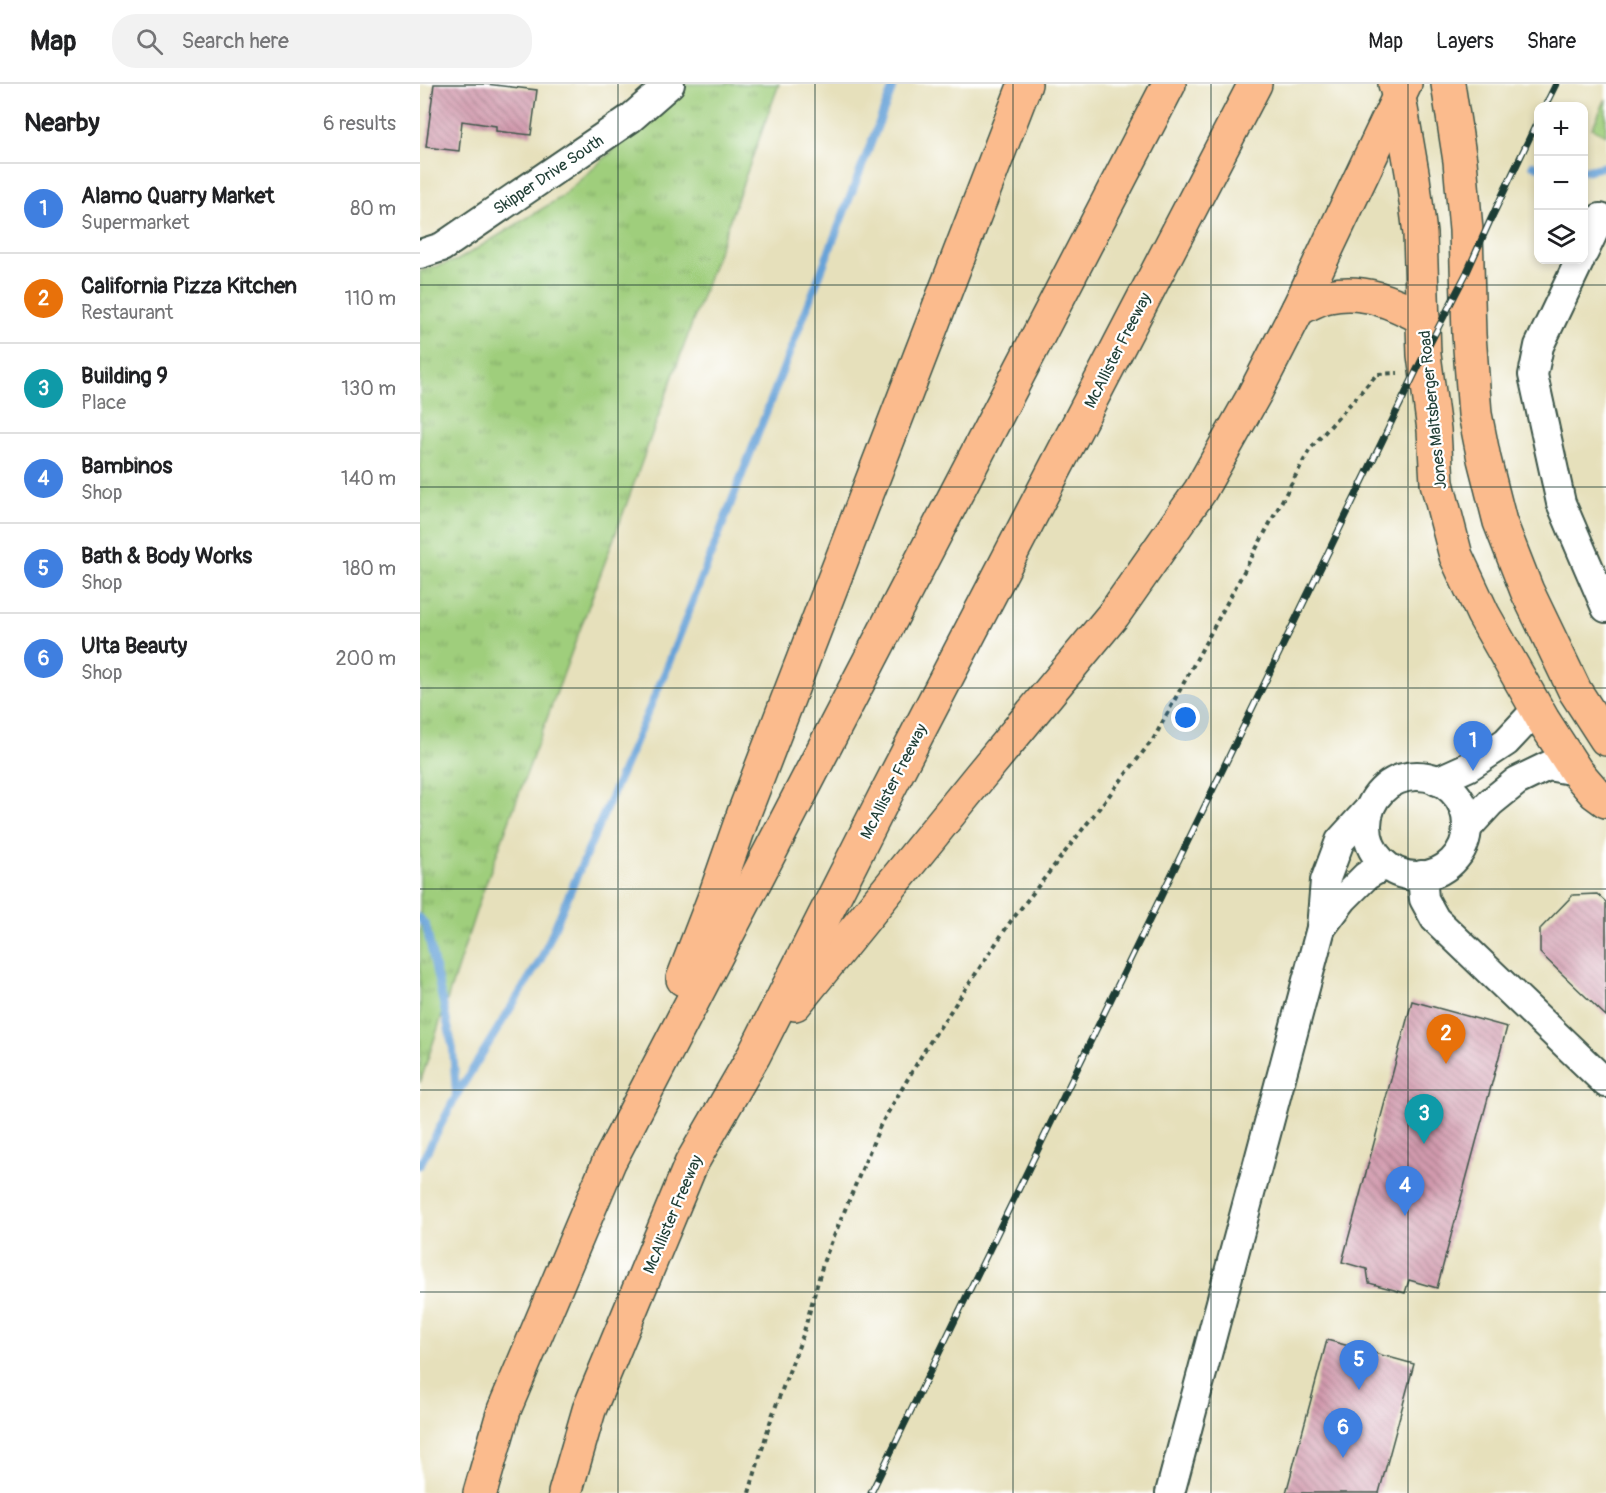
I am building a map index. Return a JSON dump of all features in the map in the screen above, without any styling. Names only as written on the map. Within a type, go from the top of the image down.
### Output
[{"type":"main road","points":[[624,1132],[715,896],[748,802],[1024,84]]},
{"type":"main road","points":[[480,1493],[504,1410],[609,1162],[1169,84]]},
{"type":"main road","name":"McAllister Freeway","points":[[565,1493],[589,1410],[691,1164],[754,1055],[895,777],[1255,84]]},
{"type":"main road","points":[[1448,84],[1460,161],[1466,230],[1469,335],[1475,414],[1484,459],[1500,522],[1527,591],[1575,690],[1606,739]]},
{"type":"main road","points":[[754,1055],[1114,614],[1200,490],[1298,309],[1400,88]]},
{"type":"main road","name":"Jones Maltsberger Road","points":[[1400,88],[1418,223],[1424,355],[1434,430],[1437,483],[1456,556],[1483,614],[1537,709],[1576,771],[1595,793],[1606,801]]},
{"type":"main road","points":[[1298,309],[1328,296],[1357,295],[1380,298],[1423,318]]},
{"type":"street","name":"Skipper Drive South","points":[[420,254],[442,247],[631,118],[670,84]]},
{"type":"street","points":[[1588,244],[1600,218],[1606,220]]},
{"type":"street","points":[[1578,264],[1539,346],[1533,375],[1561,503],[1606,608]]},
{"type":"street","points":[[1437,781],[1468,768],[1506,742],[1537,709]]},
{"type":"street","points":[[1467,828],[1491,802],[1516,781],[1548,766],[1576,771]]},
{"type":"street","points":[[1170,1493],[1321,928],[1325,881],[1340,841],[1370,808],[1381,791],[1397,780],[1417,776],[1437,781],[1453,792],[1464,808],[1467,828],[1464,844],[1456,857],[1444,868],[1430,874],[1414,876],[1399,873],[1385,865],[1370,845],[1367,820],[1370,808]]},
{"type":"street","points":[[1321,928],[1343,899],[1366,876],[1385,865]]},
{"type":"street","points":[[1422,875],[1424,898],[1435,919],[1606,1083]]},
{"type":"path","points":[[748,1493],[771,1416],[803,1335],[824,1260],[880,1126],[926,1048],[1011,921],[1154,738],[1310,449],[1377,374],[1426,372]]},
{"type":"green space","points":[[687,84],[779,84],[480,899],[420,1083],[420,271],[458,260],[560,198]]},
{"type":"green space","points":[[1606,99],[1606,135],[1592,128]]},
{"type":"building","points":[[434,84],[486,84],[537,90],[531,135],[496,131],[496,126],[462,121],[459,151],[426,147]]},
{"type":"building","points":[[1597,894],[1606,902],[1606,1016],[1540,953],[1540,929],[1573,895]]},
{"type":"building","points":[[1412,1001],[1507,1027],[1437,1288],[1409,1280],[1405,1293],[1369,1283],[1367,1269],[1342,1262]]},
{"type":"building","points":[[1327,1340],[1414,1364],[1379,1493],[1286,1493]]},
{"type":"waterway","points":[[420,1165],[456,1096],[541,959],[666,670],[894,84]]},
{"type":"waterway","points":[[1588,170],[1606,166]]},
{"type":"waterway","points":[[420,918],[426,926],[453,1049],[456,1094]]},
{"type":"railway","points":[[1547,102],[1556,84]]},
{"type":"railway","points":[[871,1493],[1424,355],[1467,272],[1534,128]]},
{"type":"place","name":"Alamo Quarry Market","points":[[1473,771]]},
{"type":"place","name":"California Pizza Kitchen","points":[[1446,1064]]},
{"type":"place","name":"Building 9","points":[[1424,1144]]},
{"type":"place","name":"Bambinos","points":[[1405,1216]]},
{"type":"place","name":"Bath & Body Works","points":[[1359,1390]]},
{"type":"place","name":"Ulta Beauty","points":[[1343,1458]]}]
